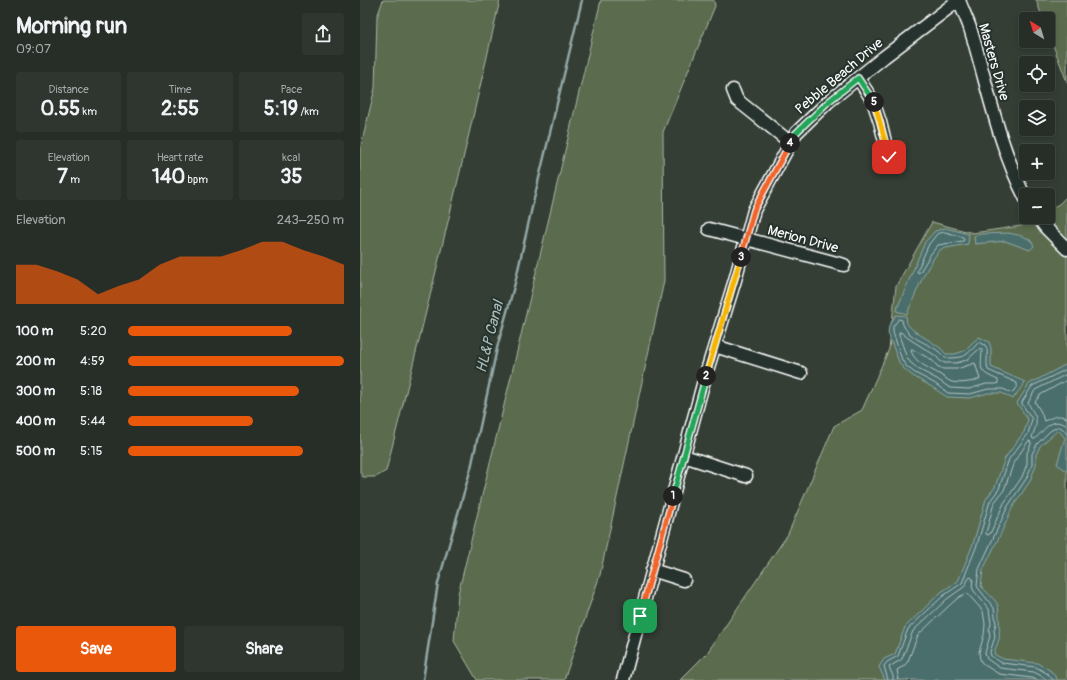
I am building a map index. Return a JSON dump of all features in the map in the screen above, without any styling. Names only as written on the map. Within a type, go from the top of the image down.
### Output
[{"type":"street","name":"Pebble Beach Drive","points":[[623,680],[652,570],[754,210],[796,133],[828,102],[890,52],[959,0]]},
{"type":"street","name":"Masters Drive","points":[[959,0],[969,27],[1004,149],[1020,188]]},
{"type":"street","points":[[858,78],[873,101],[889,157]]},
{"type":"street","points":[[732,90],[737,100],[790,142]]},
{"type":"street","points":[[1043,224],[1067,249]]},
{"type":"street","name":"Merion Drive","points":[[709,229],[844,265]]},
{"type":"street","points":[[715,346],[801,374]]},
{"type":"street","points":[[684,456],[746,476]]},
{"type":"street","points":[[652,570],[684,580]]},
{"type":"green space","points":[[383,0],[500,0],[416,354],[386,471],[376,477],[363,477],[360,472],[360,150],[375,88],[377,17]]},
{"type":"green space","points":[[601,0],[714,0],[715,6],[663,132],[664,281],[600,575],[564,680],[477,680],[454,641],[458,594]]},
{"type":"green space","points":[[1036,0],[1067,0],[1067,82],[1054,48],[1055,12],[1040,12]]},
{"type":"green space","points":[[1067,196],[1067,680],[680,680],[707,653],[788,534],[834,426],[862,410],[889,349],[896,286],[932,222],[973,233],[1021,226],[1025,224],[1055,224],[1055,206]]},
{"type":"water","points":[[945,228],[969,234],[968,244],[941,249],[926,271],[907,314],[896,311],[925,242],[935,231]]},
{"type":"water","points":[[1008,233],[1027,238],[1034,246],[1030,250],[1005,241],[975,244],[974,236],[981,234]]},
{"type":"water","points":[[896,315],[906,316],[907,324],[911,328],[946,354],[955,354],[964,351],[979,337],[989,342],[991,348],[991,367],[1025,382],[1013,399],[1002,393],[988,393],[970,398],[947,397],[913,376],[903,368],[899,362],[888,333],[889,326]]},
{"type":"water","points":[[1067,365],[1067,471],[1057,464],[1065,438],[1058,430],[1040,446],[1036,455],[1036,465],[1030,481],[1012,508],[983,570],[981,586],[998,605],[999,641],[994,654],[1003,659],[1037,663],[1051,671],[1058,680],[885,680],[879,667],[884,659],[895,654],[905,627],[941,592],[958,581],[973,544],[986,499],[995,487],[1005,458],[1024,432],[1028,420],[1017,403],[1029,384]]},
{"type":"waterway","name":"HL&P Canal","points":[[423,680],[438,583],[471,468],[498,344],[515,283],[582,0]]},
{"type":"route","points":[[640,616],[705,377],[735,280],[754,210],[774,173],[796,133],[828,102],[858,78],[873,101],[889,157]]}]
